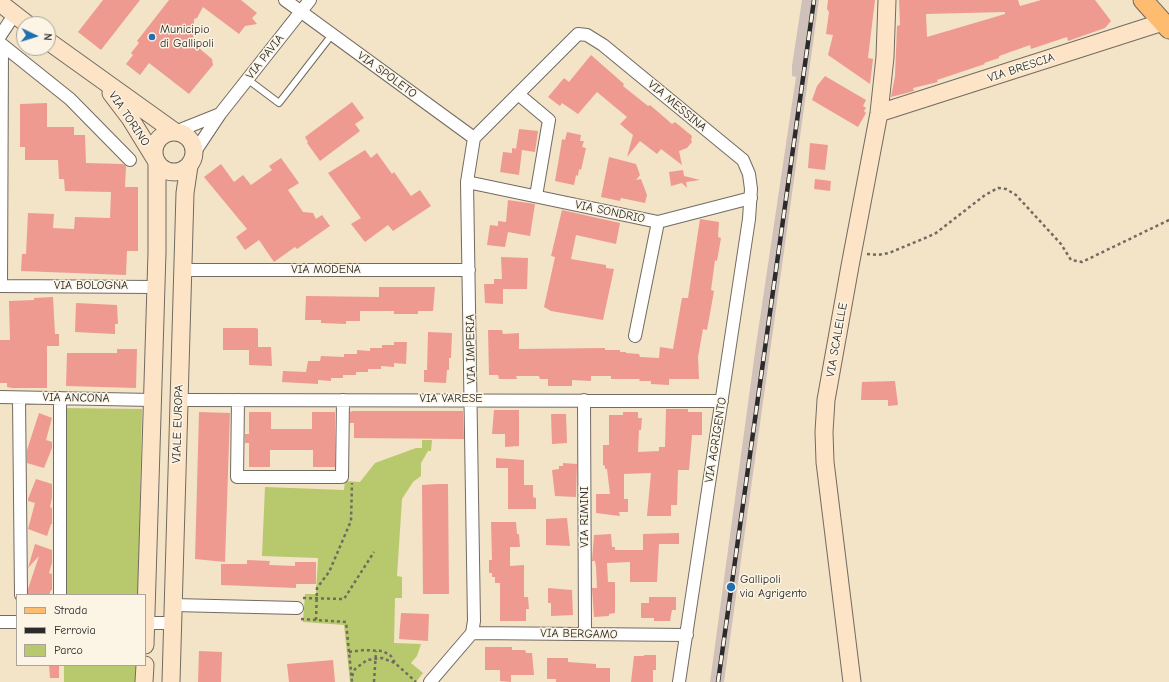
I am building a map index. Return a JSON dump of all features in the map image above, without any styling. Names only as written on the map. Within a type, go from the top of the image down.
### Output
[{"type":"main road","points":[[1143,0],[1166,26]]},
{"type":"street","name":"VIA SPOLETO","points":[[284,0],[301,11],[331,36],[474,138]]},
{"type":"street","name":"VIA PAVIA","points":[[192,159],[220,114],[310,0]]},
{"type":"street","name":"VIA SCALELLE","points":[[852,682],[825,462],[824,432],[826,400],[853,250],[880,113],[885,57],[887,0]]},
{"type":"street","points":[[0,3],[17,16]]},
{"type":"street","points":[[1,286],[1,41],[16,24]]},
{"type":"street","name":"VIA BRESCIA","points":[[880,113],[1166,26]]},
{"type":"street","name":"VIA MESSINA","points":[[518,94],[578,34],[587,35],[603,45],[742,160],[749,174],[751,198]]},
{"type":"street","points":[[1,41],[70,99],[130,160]]},
{"type":"street","name":"VIA TORINO","points":[[56,47],[102,82],[175,132]]},
{"type":"street","name":"VIA TORINO","points":[[102,82],[130,118],[155,160]]},
{"type":"street","points":[[474,138],[518,94],[549,120],[536,196]]},
{"type":"street","points":[[175,132],[220,114]]},
{"type":"street","points":[[146,594],[158,191],[155,160],[155,145],[158,139],[169,132],[181,133],[191,141],[192,159],[184,170],[172,173],[161,168],[155,160]]},
{"type":"street","name":"VIA IMPERIA","points":[[472,633],[475,609],[468,182],[474,138]]},
{"type":"street","name":"VIALE EUROPA","points":[[172,682],[185,193],[192,159]]},
{"type":"street","name":"VIA SONDRIO","points":[[468,182],[658,222],[751,198]]},
{"type":"street","name":"VIA AGRIGENTO","points":[[679,682],[722,402],[751,198]]},
{"type":"street","points":[[635,336],[658,222]]},
{"type":"street","points":[[156,270],[183,278]]},
{"type":"street","name":"VIA MODENA","points":[[183,278],[469,270]]},
{"type":"street","name":"VIA BOLOGNA","points":[[1,286],[155,287],[183,278]]},
{"type":"street","name":"VIA ANCONA","points":[[0,397],[152,400]]},
{"type":"street","points":[[19,398],[21,594]]},
{"type":"street","points":[[60,398],[60,594]]},
{"type":"street","name":"VIA VARESE","points":[[179,400],[472,399],[722,402]]},
{"type":"street","points":[[152,400],[179,400]]},
{"type":"street","points":[[238,400],[237,477],[342,477],[343,400]]},
{"type":"street","name":"VIA RIMINI","points":[[584,400],[585,634]]},
{"type":"street","points":[[174,606],[300,603]]},
{"type":"street","points":[[0,622],[16,622]]},
{"type":"street","points":[[146,623],[173,623]]},
{"type":"street","points":[[430,682],[472,633]]},
{"type":"street","name":"VIA BERGAMO","points":[[472,633],[687,635]]},
{"type":"street","points":[[144,682],[145,666]]},
{"type":"lane","points":[[247,79],[279,103],[331,36]]},
{"type":"path","points":[[853,250],[866,254],[878,255],[889,253],[925,238],[936,232],[985,195],[998,188],[1006,189],[1016,195],[1061,244],[1071,260],[1082,262],[1169,220]]},
{"type":"path","points":[[352,480],[351,521],[329,572],[317,588],[316,620],[346,622],[352,682]]},
{"type":"path","points":[[300,603],[317,598],[344,599],[374,552]]},
{"type":"path","points":[[349,652],[376,650],[383,651],[391,656],[395,663]]},
{"type":"path","points":[[374,682],[376,650]]},
{"type":"path","points":[[351,676],[361,664],[376,658],[389,660],[395,663],[416,682]]},
{"type":"shaded area","points":[[802,0],[819,0],[724,682],[710,682],[756,345],[796,77],[792,76],[792,66]]},
{"type":"green space","points":[[62,408],[142,409],[138,594],[62,594]]},
{"type":"green space","points":[[422,440],[432,440],[431,451],[428,451],[421,463],[421,476],[413,482],[402,499],[397,576],[402,577],[402,598],[395,598],[394,643],[421,644],[417,656],[411,663],[423,673],[416,682],[350,682],[344,625],[303,622],[305,594],[316,594],[318,558],[262,556],[265,487],[344,490],[345,481],[360,482],[375,463],[416,448],[422,448]]},
{"type":"green space","points":[[64,666],[136,666],[135,682],[64,682]]},
{"type":"building","points":[[103,0],[140,0],[101,50],[78,32]]},
{"type":"building","points":[[169,0],[241,0],[257,13],[252,18],[257,24],[245,26],[239,34],[203,7],[197,18],[194,19],[193,43],[212,59],[213,65],[189,94],[149,63],[140,75],[126,64],[133,55],[131,53],[139,43],[137,41]]},
{"type":"building","points":[[828,0],[875,0],[868,58],[873,59],[870,84],[828,55],[833,35],[826,34],[829,12],[827,9]]},
{"type":"building","points":[[899,0],[1018,0],[1020,6],[1041,0],[1095,0],[1111,21],[1105,28],[1068,41],[1067,37],[1031,49],[1030,45],[999,56],[999,58],[984,63],[985,64],[937,80],[938,82],[913,88],[914,91],[891,97],[895,76],[897,26],[900,25]],"holes":[[[1005,12],[1005,14],[927,37],[926,14]]]},
{"type":"building","points":[[591,55],[624,84],[623,86],[648,106],[650,105],[672,124],[675,122],[692,136],[692,142],[687,148],[679,151],[682,165],[661,149],[657,154],[640,141],[627,157],[633,135],[620,124],[627,117],[597,92],[578,114],[562,103],[560,106],[548,97],[564,78],[569,82]]},
{"type":"building","points":[[825,76],[866,100],[863,106],[866,108],[864,111],[866,113],[858,127],[812,100],[817,86]]},
{"type":"building","points":[[352,102],[364,118],[355,124],[360,131],[320,161],[307,143],[308,142],[305,137]]},
{"type":"building","points":[[47,103],[47,127],[74,127],[74,135],[85,135],[86,163],[123,164],[126,166],[125,187],[138,187],[138,251],[127,251],[126,275],[21,271],[22,254],[26,254],[28,213],[54,214],[53,228],[74,229],[75,217],[110,218],[111,192],[65,191],[64,179],[59,179],[58,160],[25,160],[25,147],[20,147],[20,104]]},
{"type":"building","points":[[519,129],[538,131],[535,152],[516,149]]},
{"type":"building","points":[[567,132],[581,135],[580,141],[584,141],[582,147],[586,148],[581,170],[579,169],[578,176],[576,175],[574,185],[555,181],[562,139],[565,140]]},
{"type":"building","points":[[810,143],[828,145],[825,170],[808,168]]},
{"type":"building","points":[[512,148],[522,150],[519,175],[500,172],[503,152],[512,153]]},
{"type":"building","points":[[365,150],[371,158],[377,153],[392,174],[394,172],[411,196],[420,190],[431,206],[393,231],[388,225],[365,242],[351,224],[361,218],[328,173]]},
{"type":"building","points":[[609,157],[636,164],[640,175],[636,180],[641,179],[647,195],[645,203],[621,198],[620,201],[601,197]]},
{"type":"building","points":[[281,158],[299,183],[288,190],[303,212],[313,213],[316,219],[322,215],[330,226],[297,249],[295,247],[274,262],[259,240],[245,250],[236,237],[247,229],[204,177],[221,164],[234,182],[243,175],[251,185],[272,170],[269,166]]},
{"type":"building","points":[[683,170],[684,176],[700,180],[686,182],[687,188],[682,183],[671,186],[669,172]]},
{"type":"building","points":[[815,179],[831,181],[830,191],[814,189]]},
{"type":"building","points":[[508,200],[535,204],[530,236],[508,232],[505,247],[487,245],[490,225],[498,226],[498,221],[506,222]]},
{"type":"building","points":[[562,210],[620,223],[616,244],[576,235],[571,259],[606,265],[606,268],[614,269],[603,320],[551,311],[544,307],[555,257],[551,256]]},
{"type":"building","points":[[700,219],[719,222],[718,237],[721,238],[717,261],[715,260],[711,290],[714,291],[707,330],[703,329],[698,357],[699,379],[669,379],[669,385],[651,384],[651,381],[639,381],[640,379],[611,379],[611,376],[591,376],[591,381],[572,380],[572,386],[548,386],[548,379],[540,379],[539,376],[516,376],[517,379],[499,379],[498,375],[489,375],[488,330],[502,330],[503,334],[519,333],[519,349],[605,348],[605,350],[620,350],[620,352],[639,354],[640,357],[659,358],[660,347],[673,349],[682,298],[688,298]]},
{"type":"building","points":[[501,257],[528,258],[527,289],[503,289],[503,304],[485,303],[484,284],[494,284],[494,279],[502,279]]},
{"type":"building","points":[[379,287],[435,287],[433,311],[418,311],[418,314],[394,314],[394,311],[360,311],[360,321],[346,321],[346,324],[321,323],[321,320],[305,320],[306,296],[379,297]]},
{"type":"building","points":[[53,297],[55,334],[59,334],[59,346],[47,346],[47,388],[7,387],[7,383],[0,383],[0,340],[10,340],[9,301],[34,300],[34,298]]},
{"type":"building","points":[[76,303],[117,305],[118,324],[115,324],[115,334],[75,332]]},
{"type":"building","points":[[223,328],[258,329],[258,347],[271,347],[272,366],[249,365],[249,350],[223,350]]},
{"type":"building","points":[[428,332],[452,333],[451,358],[449,358],[449,370],[447,370],[446,383],[424,382],[424,370],[427,370]]},
{"type":"building","points":[[394,342],[407,342],[406,364],[394,363],[394,367],[381,366],[381,369],[368,369],[368,372],[356,372],[356,375],[343,375],[343,378],[331,378],[331,381],[318,380],[318,384],[282,382],[283,371],[306,372],[308,361],[320,361],[321,356],[344,357],[344,354],[357,354],[357,350],[370,351],[370,348],[382,348],[382,345],[394,345]]},
{"type":"building","points":[[117,349],[137,349],[136,388],[66,386],[67,353],[117,353]]},
{"type":"building","points":[[895,381],[898,405],[888,406],[888,400],[861,400],[862,382]]},
{"type":"building","points":[[666,409],[688,409],[688,412],[702,412],[702,435],[692,435],[689,470],[678,470],[677,505],[671,505],[671,516],[647,516],[651,473],[624,474],[624,499],[628,499],[628,512],[619,512],[620,516],[596,513],[596,494],[610,494],[607,469],[605,469],[605,466],[603,465],[603,445],[609,445],[609,415],[623,415],[623,412],[638,412],[638,418],[642,418],[641,430],[639,430],[638,452],[659,451],[659,447],[665,447]]},
{"type":"building","points":[[494,410],[519,410],[519,446],[505,447],[505,434],[492,434]]},
{"type":"building","points":[[463,411],[464,439],[354,438],[354,423],[350,423],[350,412]]},
{"type":"building","points":[[199,412],[230,413],[225,562],[195,559]]},
{"type":"building","points":[[249,412],[271,412],[271,429],[312,429],[312,412],[335,412],[335,467],[313,467],[313,450],[270,450],[270,467],[249,467],[249,443],[245,443],[245,434],[249,434]]},
{"type":"building","points":[[39,413],[52,418],[46,440],[52,442],[52,448],[44,468],[27,463],[27,450]]},
{"type":"building","points":[[551,414],[566,414],[567,443],[552,444]]},
{"type":"building","points":[[496,458],[524,460],[524,485],[533,485],[533,497],[536,498],[536,509],[508,509],[508,468],[496,468]]},
{"type":"building","points":[[563,463],[577,464],[576,497],[555,496],[552,470],[559,469],[559,466],[563,466]]},
{"type":"building","points":[[36,479],[52,484],[52,498],[50,507],[52,508],[52,524],[47,536],[28,529],[35,503],[28,501],[28,499]]},
{"type":"building","points":[[448,484],[449,594],[423,594],[422,485]]},
{"type":"building","points":[[567,518],[570,546],[546,545],[546,519]]},
{"type":"building","points":[[491,522],[516,522],[520,547],[510,547],[510,566],[524,565],[524,597],[528,597],[529,609],[526,609],[526,621],[500,621],[500,583],[495,583],[495,577],[492,577],[492,573],[489,573],[489,560],[492,560]]},
{"type":"building","points":[[679,533],[679,544],[659,544],[657,582],[630,582],[630,562],[607,563],[608,582],[615,582],[615,613],[609,614],[609,616],[594,617],[592,588],[597,588],[595,561],[592,561],[594,535],[611,534],[612,547],[615,547],[615,550],[643,550],[643,534]]},
{"type":"building","points":[[35,544],[52,550],[52,563],[49,573],[52,574],[52,590],[49,594],[28,594],[28,589],[39,556],[28,568]]},
{"type":"building","points":[[247,560],[270,561],[269,565],[295,566],[295,562],[316,562],[316,584],[296,584],[296,588],[221,585],[221,564],[247,564]]},
{"type":"building","points":[[548,588],[572,590],[573,615],[551,616],[551,603],[548,603]]},
{"type":"building","points":[[649,597],[676,597],[676,610],[672,610],[670,621],[654,621],[654,618],[641,618],[641,603],[649,603]]},
{"type":"building","points":[[401,613],[429,614],[428,641],[399,639]]},
{"type":"building","points":[[485,647],[512,647],[512,650],[525,650],[526,653],[532,653],[534,675],[511,675],[511,682],[500,681],[500,670],[485,670]]},
{"type":"building","points":[[199,651],[222,652],[221,682],[198,682]]},
{"type":"building","points":[[656,655],[656,670],[653,670],[653,682],[631,682],[634,656]]},
{"type":"building","points":[[547,658],[568,658],[568,662],[596,664],[596,668],[610,668],[610,682],[556,682],[556,679],[547,679]]},
{"type":"building","points":[[333,660],[335,682],[289,682],[287,664]]},
{"type":"building","points":[[49,666],[59,666],[59,678],[50,678]]},
{"type":"railway","points":[[718,682],[814,0]]},
{"type":"place","name":"Municipio di Gallipoli","points":[[152,37]]},
{"type":"place","name":"Gallipoli via Agrigento","points":[[731,587]]}]
